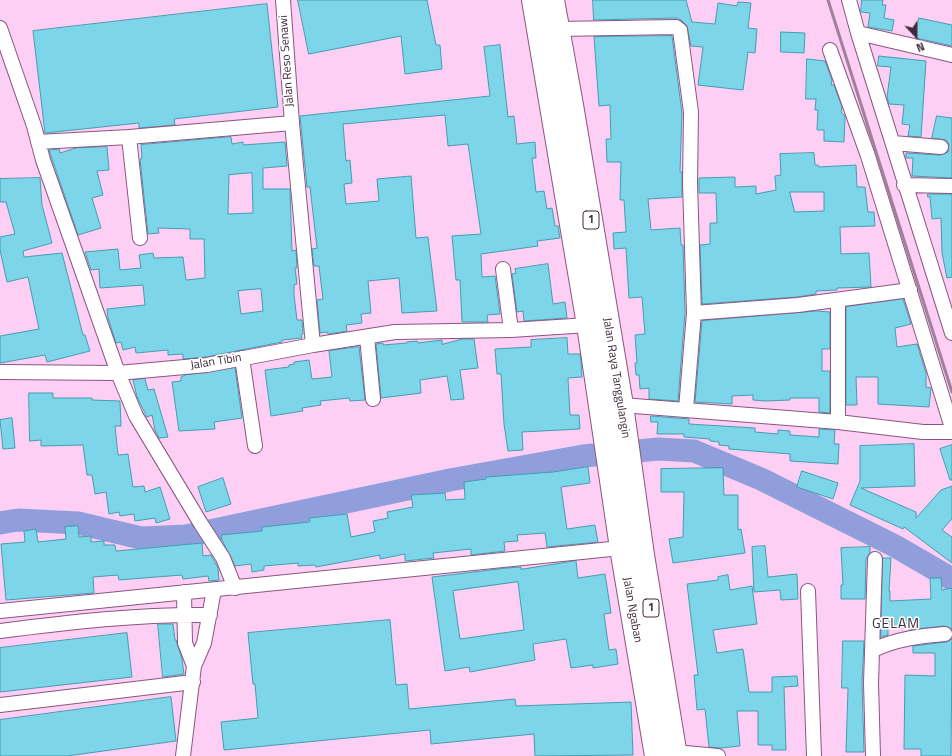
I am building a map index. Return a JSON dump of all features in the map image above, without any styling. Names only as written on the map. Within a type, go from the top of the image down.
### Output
[{"type":"highway","name":"Jalan Raya Tanggulangin","points":[[533,0],[588,325],[604,437],[621,454]]},
{"type":"highway","name":"Jalan Raya Tanggulangin","points":[[553,0],[622,405],[621,454],[669,755]]},
{"type":"highway","name":"Jalan Ngaban","points":[[621,454],[621,548],[669,755]]},
{"type":"street","name":"Jalan Reso Senawi","points":[[283,0],[292,123],[313,345]]},
{"type":"street","points":[[849,0],[904,185],[952,333]]},
{"type":"street","points":[[558,29],[676,27],[680,30],[691,112],[690,183],[694,313],[686,409]]},
{"type":"street","points":[[0,28],[118,373],[136,416],[223,558],[235,588]]},
{"type":"street","points":[[858,33],[952,55]]},
{"type":"street","points":[[830,50],[868,156],[952,428]]},
{"type":"street","points":[[38,142],[129,137],[292,123]]},
{"type":"street","points":[[129,137],[140,238]]},
{"type":"street","points":[[893,144],[942,147]]},
{"type":"street","points":[[904,185],[952,186]]},
{"type":"street","points":[[503,269],[511,330]]},
{"type":"street","points":[[694,313],[838,300],[910,290]]},
{"type":"street","points":[[838,300],[838,422]]},
{"type":"street","name":"Jalan Tibin","points":[[0,372],[118,373],[207,365],[313,345],[395,332],[511,330],[588,325]]},
{"type":"street","points":[[367,337],[373,399]]},
{"type":"street","points":[[242,358],[256,446]]},
{"type":"street","points":[[622,405],[838,422],[924,432],[952,432]]},
{"type":"street","points":[[0,611],[84,601],[235,588],[621,548]]},
{"type":"street","points":[[873,756],[871,683],[875,559]]},
{"type":"street","points":[[183,756],[194,666],[204,644],[214,590]]},
{"type":"street","points":[[808,591],[814,756]]},
{"type":"street","points":[[184,592],[185,643],[194,666]]},
{"type":"street","points":[[0,631],[84,620],[210,615]]},
{"type":"street","points":[[873,650],[885,644],[902,640],[945,634]]},
{"type":"street","points":[[0,705],[193,682]]},
{"type":"street","points":[[669,755],[718,756]]},
{"type":"building","points":[[298,0],[427,0],[436,45],[440,45],[442,69],[405,74],[401,36],[309,54]]},
{"type":"building","points":[[593,0],[686,0],[692,22],[715,24],[718,3],[737,6],[738,2],[751,3],[748,28],[757,29],[755,53],[748,52],[743,90],[698,85],[703,47],[691,46],[687,26],[681,20],[676,18],[594,20]]},
{"type":"building","points":[[862,0],[883,0],[882,5],[886,5],[884,18],[894,20],[892,31],[868,27],[870,13],[861,12]]},
{"type":"building","points":[[267,4],[278,107],[174,119],[175,125],[139,128],[139,123],[45,133],[33,31]]},
{"type":"building","points":[[919,18],[952,25],[952,46],[916,38]]},
{"type":"building","points":[[781,32],[805,33],[804,53],[781,52]]},
{"type":"building","points":[[672,36],[682,113],[680,172],[682,172],[682,197],[648,199],[651,230],[680,228],[681,245],[683,245],[685,313],[678,401],[649,399],[649,388],[640,389],[639,375],[636,375],[635,363],[637,363],[635,335],[645,334],[642,297],[629,298],[626,248],[614,249],[613,233],[626,232],[624,200],[620,200],[621,162],[607,162],[606,139],[611,139],[610,105],[599,106],[594,37]]},
{"type":"building","points":[[500,45],[508,117],[514,116],[517,144],[535,142],[536,158],[532,158],[536,192],[544,191],[547,209],[552,208],[555,226],[558,226],[560,238],[537,241],[538,246],[481,254],[482,277],[495,276],[500,314],[487,315],[488,322],[462,322],[460,280],[456,280],[452,236],[481,234],[468,144],[448,146],[445,115],[343,124],[346,161],[350,160],[352,183],[344,184],[346,204],[379,201],[377,179],[411,176],[416,238],[428,237],[437,311],[402,313],[399,278],[368,281],[371,313],[361,314],[362,323],[346,325],[347,331],[328,334],[327,332],[320,333],[317,300],[323,299],[319,266],[314,266],[312,249],[317,248],[310,187],[307,187],[300,116],[490,96],[484,47]]},
{"type":"building","points":[[879,56],[926,61],[921,137],[908,136],[910,125],[902,124],[904,105],[889,104],[887,97],[891,67],[878,66]]},
{"type":"building","points":[[807,59],[825,61],[832,80],[831,85],[834,85],[842,107],[841,112],[845,116],[844,142],[824,141],[824,130],[817,130],[818,110],[815,110],[816,99],[806,99]]},
{"type":"building","points":[[937,116],[952,118],[952,178],[912,176],[913,158],[906,158],[906,153],[940,155],[948,152],[949,144],[946,140],[932,138]]},
{"type":"building","points":[[231,137],[232,144],[243,142],[243,145],[285,142],[287,166],[263,168],[263,189],[290,189],[292,251],[296,250],[297,268],[295,268],[297,284],[294,285],[294,295],[297,320],[302,320],[302,338],[282,340],[282,342],[206,357],[183,359],[183,354],[168,355],[168,350],[136,353],[135,347],[123,350],[121,342],[116,343],[108,318],[107,309],[145,305],[143,285],[100,288],[99,269],[91,270],[85,252],[118,249],[120,270],[141,268],[139,255],[153,253],[154,258],[183,257],[186,280],[205,278],[204,239],[190,239],[190,229],[158,228],[159,233],[148,234],[140,159],[142,158],[141,145]],"holes":[[[252,173],[253,213],[228,214],[229,175]],[[261,289],[263,311],[241,314],[238,291]]]},
{"type":"building","points":[[107,147],[109,170],[97,171],[103,195],[92,198],[101,228],[78,235],[49,150],[59,149],[60,153],[76,148]]},
{"type":"building","points":[[814,153],[815,165],[818,165],[819,167],[856,165],[857,187],[865,187],[868,212],[874,212],[875,226],[840,227],[841,254],[869,253],[871,287],[837,288],[837,290],[816,291],[816,294],[797,297],[702,304],[700,245],[710,244],[710,223],[717,223],[716,193],[699,193],[699,178],[735,177],[735,187],[756,186],[756,194],[776,190],[775,176],[781,175],[780,154]],"holes":[[[790,192],[824,192],[824,211],[795,212]]]},
{"type":"building","points":[[40,178],[42,205],[52,243],[23,251],[24,257],[62,253],[83,335],[85,335],[90,351],[47,362],[45,355],[0,363],[0,336],[39,329],[28,277],[7,282],[0,250],[0,237],[15,234],[6,202],[0,202],[0,179]]},
{"type":"building","points":[[928,194],[952,194],[952,277],[947,278],[942,253],[941,218],[932,219],[930,197],[928,197]]},
{"type":"building","points":[[548,264],[553,304],[565,302],[567,318],[524,321],[523,311],[517,312],[512,274],[516,273],[515,269]]},
{"type":"building","points":[[903,299],[911,324],[895,328],[897,347],[917,344],[926,373],[926,387],[931,388],[929,407],[878,404],[878,377],[856,377],[857,405],[846,405],[846,307]]},
{"type":"building","points":[[817,311],[830,312],[830,349],[822,349],[822,371],[830,371],[830,413],[819,412],[819,398],[790,398],[790,400],[766,401],[753,400],[753,395],[732,396],[732,404],[695,402],[702,321]]},
{"type":"building","points":[[567,338],[568,354],[580,354],[582,377],[568,378],[570,415],[579,415],[580,429],[522,432],[523,450],[508,451],[504,424],[501,374],[497,374],[495,349],[531,347],[531,340]]},
{"type":"building","points":[[463,339],[474,339],[478,368],[460,370],[464,399],[451,400],[447,376],[420,380],[421,393],[381,398],[376,344],[383,343],[383,345],[417,341],[418,343],[442,340],[442,344]]},
{"type":"building","points":[[359,347],[365,400],[350,401],[349,398],[320,401],[321,405],[302,408],[303,411],[271,416],[265,370],[289,367],[289,365],[294,364],[294,362],[309,360],[312,379],[332,377],[329,351]]},
{"type":"building","points":[[235,368],[242,418],[214,422],[215,429],[179,431],[172,382],[181,381],[181,377],[185,375]]},
{"type":"building","points":[[145,379],[148,390],[154,389],[168,437],[159,438],[155,430],[152,415],[147,417],[137,397],[133,380]]},
{"type":"building","points":[[29,393],[53,393],[53,398],[92,398],[92,400],[120,401],[121,426],[115,426],[118,455],[128,454],[133,487],[144,486],[145,492],[160,487],[170,519],[156,523],[155,518],[135,521],[134,514],[120,516],[119,512],[109,514],[106,492],[95,494],[92,475],[87,475],[83,445],[41,446],[41,440],[30,441]]},
{"type":"building","points":[[651,416],[689,419],[689,424],[755,428],[755,432],[778,434],[778,430],[790,431],[790,435],[819,437],[819,429],[835,430],[834,444],[839,444],[838,464],[790,461],[790,454],[729,449],[729,446],[719,445],[719,442],[710,441],[710,439],[684,437],[684,434],[657,434],[658,422],[651,422]]},
{"type":"building","points":[[12,418],[15,448],[3,449],[0,420]]},
{"type":"building","points":[[914,444],[915,486],[861,488],[916,512],[916,518],[941,490],[952,486],[952,519],[942,530],[952,537],[952,563],[904,527],[903,529],[850,505],[860,481],[860,446]]},
{"type":"building","points":[[952,445],[952,480],[950,480],[940,449]]},
{"type":"building","points":[[588,467],[590,483],[561,487],[567,529],[595,525],[598,542],[547,547],[545,533],[517,535],[518,541],[504,542],[505,551],[471,555],[471,549],[433,553],[434,558],[405,561],[405,554],[380,559],[380,555],[316,567],[315,565],[298,566],[298,563],[264,566],[264,570],[252,572],[251,564],[235,566],[221,535],[262,531],[262,527],[310,522],[309,518],[347,514],[351,537],[375,532],[373,521],[388,518],[387,512],[413,507],[411,495],[445,493],[446,500],[465,499],[464,482],[486,479],[486,477],[553,472]]},
{"type":"building","points":[[723,468],[724,495],[738,495],[738,530],[741,529],[745,553],[673,563],[669,539],[683,537],[684,492],[661,492],[661,469]]},
{"type":"building","points":[[802,471],[838,483],[833,499],[797,487]]},
{"type":"building","points":[[223,478],[231,504],[206,512],[198,487]]},
{"type":"building","points":[[78,526],[79,537],[91,536],[91,542],[104,541],[104,545],[115,545],[116,551],[202,543],[203,556],[211,555],[218,568],[219,580],[209,581],[208,576],[183,579],[182,575],[119,580],[118,575],[93,577],[94,593],[6,600],[1,544],[25,542],[24,531],[36,529],[38,542],[66,539],[65,527]]},
{"type":"building","points":[[765,546],[768,577],[797,574],[798,599],[781,600],[780,590],[754,592],[752,547]]},
{"type":"building","points":[[870,547],[870,553],[866,559],[865,599],[841,599],[841,585],[843,585],[841,548]]},
{"type":"building","points":[[883,558],[891,558],[889,591],[890,601],[931,599],[930,578],[941,578],[942,590],[952,588],[952,629],[944,626],[909,630],[909,627],[888,627],[888,635],[881,637]]},
{"type":"building","points":[[576,561],[578,578],[605,574],[611,613],[604,614],[609,650],[616,649],[618,664],[593,668],[593,665],[571,668],[566,639],[533,644],[535,660],[470,672],[469,667],[445,671],[432,577],[507,568],[521,567],[521,569]],"holes":[[[518,582],[524,630],[460,639],[453,591]]]},
{"type":"building","points":[[728,575],[730,590],[752,586],[757,624],[713,630],[717,653],[743,649],[749,692],[772,692],[772,677],[797,676],[798,686],[784,687],[786,750],[772,750],[772,745],[758,745],[758,711],[737,711],[740,746],[721,748],[709,747],[705,709],[697,710],[694,675],[698,675],[687,584],[718,580],[718,577]]},
{"type":"building","points":[[390,620],[396,685],[407,684],[409,709],[515,699],[516,706],[631,702],[633,755],[535,756],[534,734],[431,744],[430,730],[224,750],[221,722],[258,718],[248,633]]},
{"type":"building","points":[[158,624],[173,624],[175,640],[182,659],[184,674],[163,677]]},
{"type":"building","points":[[127,633],[132,677],[0,692],[0,648]]},
{"type":"building","points":[[952,639],[951,756],[921,756],[921,749],[904,749],[905,675],[935,676],[935,653],[913,653],[913,646],[946,642]]},
{"type":"building","points":[[843,641],[864,641],[862,683],[864,752],[846,752],[848,688],[842,688]]},
{"type":"building","points":[[171,697],[176,741],[67,756],[0,756],[0,720]]},
{"type":"waterway","points":[[0,523],[18,520],[78,523],[141,538],[186,536],[450,480],[583,456],[659,449],[694,451],[761,479],[895,546],[952,579]]},
{"type":"railway","points":[[828,0],[952,392]]},
{"type":"district","name":"GELAM","points":[[896,625]]}]
